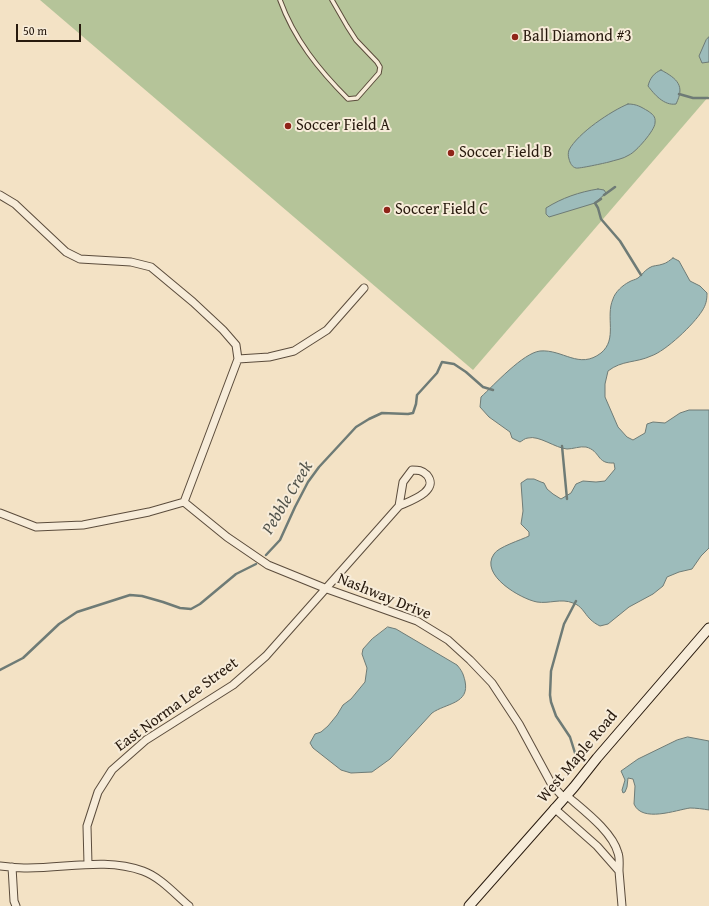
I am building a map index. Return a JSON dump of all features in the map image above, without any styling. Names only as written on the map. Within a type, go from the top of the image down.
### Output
[{"type":"main road","name":"West Maple Road","points":[[469,906],[565,797],[709,628]]},
{"type":"street","points":[[0,195],[15,204],[66,252],[80,259],[131,262],[151,268],[193,302],[223,330],[236,345],[238,359],[184,502],[149,512],[83,525],[36,527],[0,514]]},
{"type":"street","points":[[238,359],[268,357],[294,351],[327,330],[364,288]]},
{"type":"street","points":[[412,470],[419,470],[425,473],[429,478],[430,486],[427,491],[417,498],[400,506],[403,482],[412,470]]},
{"type":"street","name":"Nashway Drive","points":[[184,502],[227,537],[268,565],[326,589],[417,621],[448,640],[470,660],[492,683],[519,724],[552,785],[605,830],[612,840],[618,852],[622,906]]},
{"type":"street","name":"East Norma Lee Street","points":[[88,864],[87,826],[98,792],[112,770],[146,740],[232,685],[266,656],[400,506]]},
{"type":"street","points":[[554,808],[597,846],[619,871]]},
{"type":"street","points":[[0,866],[25,868],[88,864],[123,866],[144,871],[163,883],[189,906]]},
{"type":"street","points":[[12,867],[14,901],[16,906]]},
{"type":"lane","points":[[280,0],[296,35],[316,64],[327,78],[348,99],[356,98],[379,73],[380,67],[356,40],[332,0]]},
{"type":"green space","points":[[40,0],[709,0],[709,96],[473,370]]},
{"type":"water","points":[[709,37],[709,62],[702,63],[699,56],[706,40]]},
{"type":"water","points":[[661,70],[676,80],[680,88],[679,98],[676,104],[663,101],[656,96],[648,86],[653,76]]},
{"type":"water","points":[[628,104],[641,107],[654,117],[654,126],[645,140],[636,150],[624,158],[586,167],[573,167],[568,154],[573,143],[596,123]]},
{"type":"water","points":[[598,189],[604,190],[606,193],[595,203],[549,217],[546,214],[546,208],[564,198]]},
{"type":"water","points":[[673,258],[679,261],[690,281],[700,286],[707,293],[704,307],[686,330],[664,349],[640,360],[613,367],[608,371],[605,384],[605,397],[618,427],[627,437],[633,440],[645,433],[647,424],[653,422],[665,423],[680,413],[689,410],[709,410],[709,548],[692,569],[667,577],[663,586],[653,594],[629,607],[608,624],[600,626],[591,620],[579,606],[573,603],[564,601],[537,602],[512,591],[497,578],[492,570],[491,562],[496,551],[529,536],[529,532],[521,524],[523,511],[521,483],[527,479],[534,479],[544,483],[547,489],[561,499],[571,493],[576,484],[583,481],[605,481],[615,469],[614,463],[604,461],[594,451],[586,447],[567,449],[537,438],[526,438],[520,442],[512,438],[510,432],[489,417],[480,407],[481,397],[517,363],[533,353],[548,351],[571,358],[585,360],[593,358],[601,353],[609,341],[611,306],[617,291],[630,281],[638,278],[651,267],[664,264]]},
{"type":"water","points":[[388,627],[396,629],[457,665],[463,674],[466,689],[464,694],[456,702],[432,713],[390,759],[372,772],[351,773],[341,770],[313,748],[310,743],[315,734],[321,732],[328,726],[343,705],[351,699],[365,682],[367,668],[362,654],[363,649],[372,639]]},
{"type":"water","points":[[688,737],[709,741],[709,810],[690,808],[668,813],[652,814],[644,813],[638,810],[634,804],[635,786],[633,779],[628,778],[627,787],[623,793],[622,790],[625,780],[621,771],[638,759],[677,740]]},
{"type":"waterway","points":[[679,94],[693,98],[709,98]]},
{"type":"waterway","points":[[604,195],[615,187]]},
{"type":"waterway","points":[[601,199],[595,203],[601,219],[620,241],[641,275]]},
{"type":"waterway","name":"Pebble Creek","points":[[266,555],[280,540],[308,482],[319,467],[356,427],[369,419],[382,413],[413,413],[417,395],[437,373],[442,362],[454,364],[483,387],[493,390]]},
{"type":"waterway","name":"Pebble Creek","points":[[562,446],[567,499]]},
{"type":"waterway","name":"Pebble Creek","points":[[0,670],[23,658],[59,624],[77,612],[130,595],[142,596],[180,608],[191,609],[200,604],[236,574],[256,564]]},
{"type":"waterway","name":"Pebble Creek","points":[[576,601],[564,624],[551,671],[550,695],[556,716],[570,737],[575,753],[583,754]]},
{"type":"place","name":"Ball Diamond #3","points":[[515,37]]},
{"type":"place","name":"Soccer Field A","points":[[288,126]]},
{"type":"place","name":"Soccer Field B","points":[[451,153]]},
{"type":"place","name":"Soccer Field C","points":[[387,210]]}]
